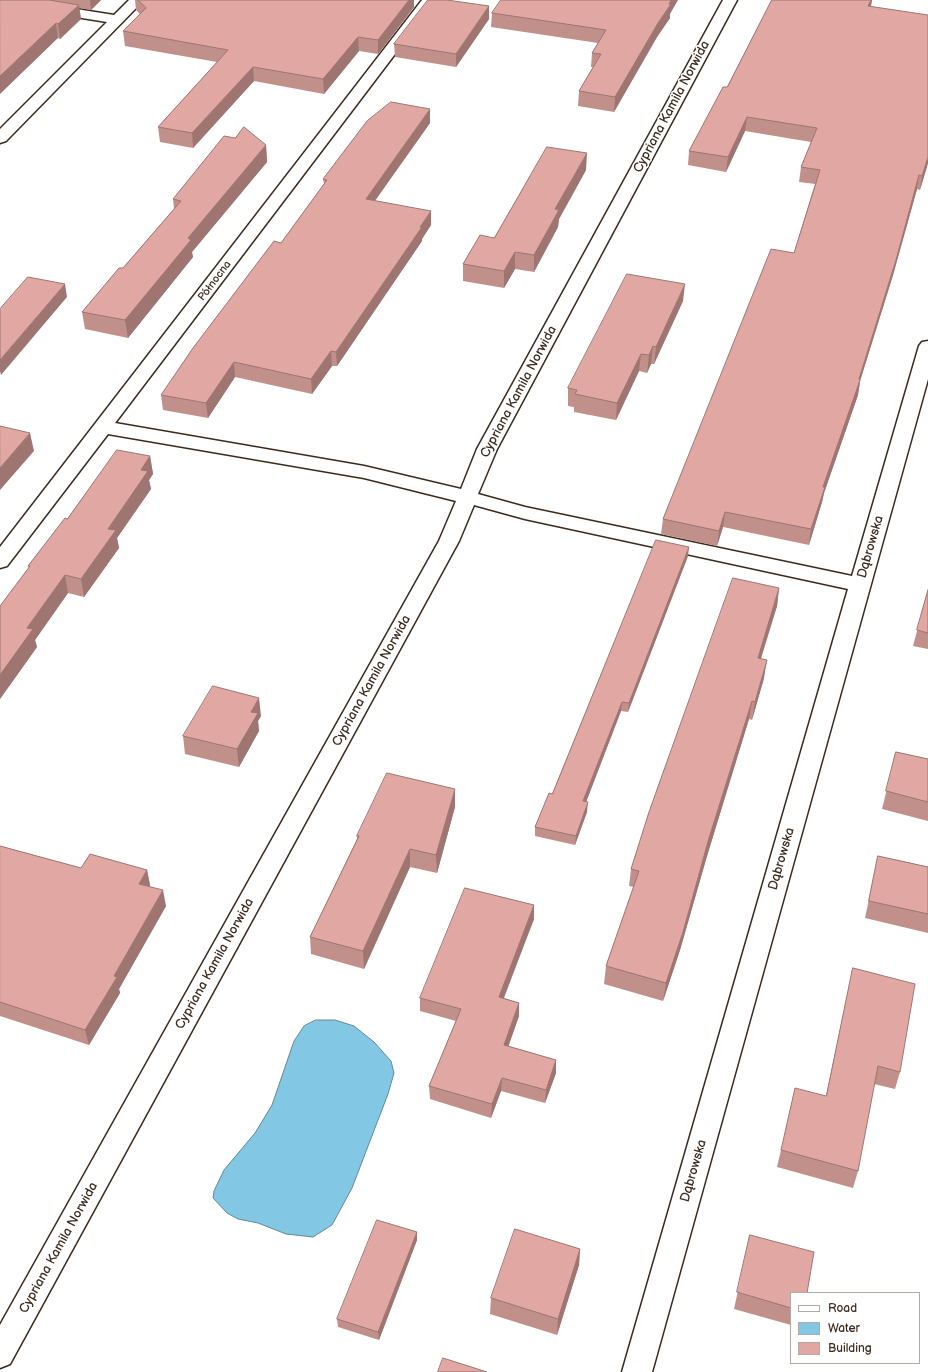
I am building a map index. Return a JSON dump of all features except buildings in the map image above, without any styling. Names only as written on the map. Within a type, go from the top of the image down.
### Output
[{"type":"street","points":[[0,137],[137,0]]},
{"type":"street","name":"Północna","points":[[0,561],[429,0]]},
{"type":"street","name":"Cypriana Kamila Norwida","points":[[0,1354],[449,541],[487,448],[730,0]]},
{"type":"street","points":[[0,1],[118,20]]},
{"type":"street","name":"Dąbrowska","points":[[637,1372],[928,346]]},
{"type":"street","points":[[103,427],[364,472],[467,496],[525,513],[860,585]]},
{"type":"water","points":[[316,1020],[335,1020],[354,1026],[374,1042],[391,1061],[394,1073],[388,1094],[352,1188],[332,1225],[313,1237],[286,1234],[258,1223],[238,1219],[227,1213],[213,1198],[214,1191],[224,1170],[255,1133],[272,1105],[294,1041],[304,1026]]}]
